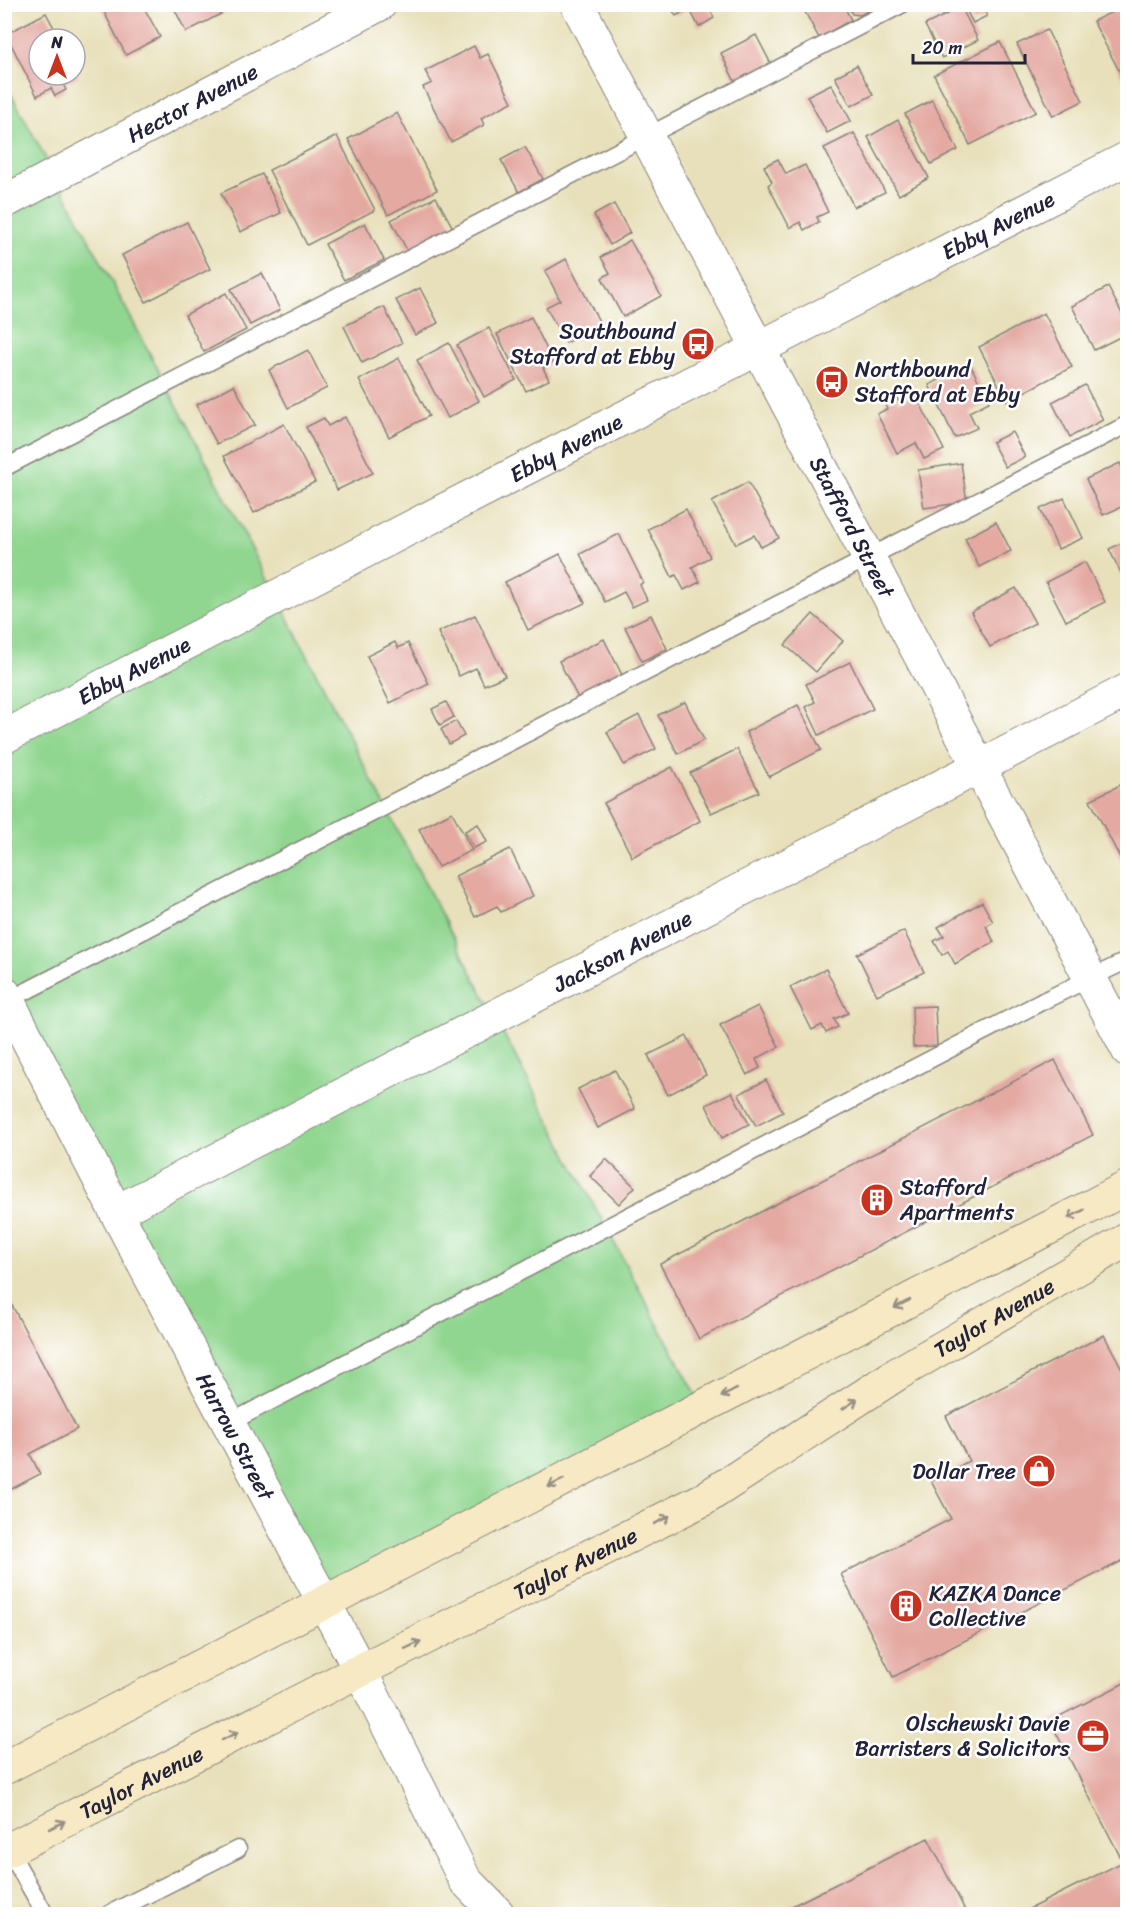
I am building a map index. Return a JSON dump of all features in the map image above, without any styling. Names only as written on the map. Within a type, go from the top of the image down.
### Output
[{"type":"main road","points":[[4,1768],[1128,1187]]},
{"type":"main road","name":"Taylor Avenue","points":[[7,1851],[360,1670],[704,1499],[897,1374],[1128,1239]]},
{"type":"street","name":"Hector Avenue","points":[[4,202],[380,4]]},
{"type":"street","name":"Stafford Street","points":[[577,4],[977,769],[1128,1050]]},
{"type":"street","name":"Ebby Avenue","points":[[4,737],[1128,158]]},
{"type":"street","name":"Jackson Avenue","points":[[116,1212],[1128,690]]},
{"type":"street","name":"Harrow Street","points":[[7,997],[116,1212],[360,1670],[465,1880],[498,1914]]},
{"type":"lane","points":[[4,468],[903,4]]},
{"type":"lane","points":[[7,997],[1128,424]]},
{"type":"lane","points":[[229,1423],[1042,1001],[1128,960]]},
{"type":"lane","points":[[109,1914],[238,1849]]},
{"type":"lane","points":[[7,1851],[45,1914]]},
{"type":"green space","points":[[4,81],[180,412],[526,1077],[703,1407],[324,1603],[5,993]]},
{"type":"building","points":[[100,4],[142,4],[160,37],[126,55]]},
{"type":"building","points":[[172,4],[219,4],[223,13],[186,32]]},
{"type":"building","points":[[669,4],[707,4],[714,18],[699,27],[689,8],[676,16]]},
{"type":"building","points":[[814,4],[843,4],[851,20],[819,38],[804,10]]},
{"type":"building","points":[[848,4],[872,4],[871,9],[860,15],[852,14]]},
{"type":"building","points":[[973,4],[981,4],[987,16],[973,23],[965,8]]},
{"type":"building","points":[[1128,6],[1128,88],[1093,21]]},
{"type":"building","points":[[961,7],[978,40],[942,58],[925,25]]},
{"type":"building","points":[[46,13],[54,27],[27,27],[27,76],[6,34]]},
{"type":"building","points":[[1047,30],[1083,101],[1053,116],[1017,44]]},
{"type":"building","points":[[756,35],[771,64],[735,82],[721,53]]},
{"type":"building","points":[[1000,42],[1036,112],[970,145],[934,75]]},
{"type":"building","points":[[474,46],[480,58],[488,54],[512,102],[481,118],[484,125],[451,142],[423,87],[432,83],[425,71]]},
{"type":"building","points":[[857,65],[873,95],[851,106],[835,77]]},
{"type":"building","points":[[831,84],[851,121],[827,133],[807,96]]},
{"type":"building","points":[[32,87],[64,87],[66,90],[55,96],[51,88],[37,96]]},
{"type":"building","points":[[932,100],[958,150],[931,164],[905,114]]},
{"type":"building","points":[[397,113],[437,190],[388,215],[348,139]]},
{"type":"building","points":[[898,120],[929,178],[899,195],[868,137]]},
{"type":"building","points":[[854,133],[885,192],[854,207],[824,148]]},
{"type":"building","points":[[337,136],[375,210],[307,245],[269,170]]},
{"type":"building","points":[[525,147],[543,179],[519,192],[501,160]]},
{"type":"building","points":[[778,159],[786,174],[805,165],[828,212],[817,217],[819,222],[804,230],[800,222],[790,228],[768,185],[772,182],[764,166]]},
{"type":"building","points":[[262,174],[281,213],[240,232],[221,193]]},
{"type":"building","points":[[436,197],[453,228],[408,252],[391,220]]},
{"type":"building","points":[[614,204],[630,233],[610,245],[594,215]]},
{"type":"building","points":[[187,222],[210,269],[146,302],[122,255]]},
{"type":"building","points":[[365,223],[384,260],[344,280],[325,244]]},
{"type":"building","points":[[630,240],[661,296],[623,317],[602,278],[610,273],[601,257]]},
{"type":"building","points":[[566,259],[601,325],[566,343],[546,307],[560,300],[545,271]]},
{"type":"building","points":[[262,273],[280,310],[250,325],[231,289]]},
{"type":"building","points":[[1108,287],[1128,325],[1128,333],[1094,350],[1072,306]]},
{"type":"building","points":[[420,288],[438,323],[415,335],[396,300]]},
{"type":"building","points":[[226,293],[246,330],[204,352],[185,315]]},
{"type":"building","points":[[384,307],[402,343],[362,363],[344,326]]},
{"type":"building","points":[[1044,313],[1072,367],[1007,401],[979,347]]},
{"type":"building","points":[[531,317],[553,362],[543,368],[549,380],[526,391],[497,334]]},
{"type":"building","points":[[489,328],[516,380],[484,397],[457,345]]},
{"type":"building","points":[[449,343],[479,401],[448,418],[417,360]]},
{"type":"building","points":[[308,350],[327,388],[288,408],[269,370]]},
{"type":"building","points":[[399,358],[429,416],[389,437],[359,380]]},
{"type":"building","points":[[970,364],[989,402],[969,412],[977,428],[955,438],[929,385]]},
{"type":"building","points":[[234,385],[255,425],[217,444],[196,405]]},
{"type":"building","points":[[1085,385],[1103,420],[1070,437],[1052,402]]},
{"type":"building","points":[[915,394],[944,450],[924,459],[916,443],[897,453],[877,414],[887,409],[884,403],[896,397],[899,402]]},
{"type":"building","points":[[345,417],[373,473],[337,490],[306,427],[324,418],[328,426]]},
{"type":"building","points":[[284,424],[315,482],[254,513],[224,456]]},
{"type":"building","points":[[1012,432],[1025,457],[1005,467],[992,442]]},
{"type":"building","points":[[961,463],[967,502],[924,508],[918,470]]},
{"type":"building","points":[[1120,463],[1128,480],[1128,504],[1103,515],[1086,479]]},
{"type":"building","points":[[748,482],[779,538],[761,547],[754,535],[736,544],[712,502]]},
{"type":"building","points":[[1064,498],[1083,538],[1058,549],[1040,509]]},
{"type":"building","points":[[686,509],[710,557],[692,567],[700,582],[684,590],[676,575],[672,577],[648,529]]},
{"type":"building","points":[[996,522],[1011,551],[979,567],[965,538]]},
{"type":"building","points":[[619,534],[643,582],[640,585],[647,600],[632,607],[624,592],[605,602],[580,554]]},
{"type":"building","points":[[1128,540],[1128,587],[1109,549]]},
{"type":"building","points":[[560,554],[585,603],[528,630],[505,582]]},
{"type":"building","points":[[1085,562],[1105,602],[1066,621],[1046,582]]},
{"type":"building","points":[[1016,588],[1035,623],[990,647],[971,612]]},
{"type":"building","points":[[813,614],[843,641],[816,672],[785,645]]},
{"type":"building","points":[[475,615],[505,676],[484,685],[476,668],[459,676],[438,632]]},
{"type":"building","points":[[651,615],[667,649],[642,661],[625,627]]},
{"type":"building","points":[[604,639],[623,677],[579,700],[559,661]]},
{"type":"building","points":[[395,642],[398,648],[408,643],[429,684],[390,703],[367,656]]},
{"type":"building","points":[[850,662],[873,709],[819,735],[806,707],[815,702],[806,684]]},
{"type":"building","points":[[446,702],[454,717],[440,725],[432,709]]},
{"type":"building","points":[[685,702],[704,740],[678,754],[658,715]]},
{"type":"building","points":[[798,705],[821,750],[769,777],[746,732]]},
{"type":"building","points":[[639,715],[656,749],[624,765],[607,732]]},
{"type":"building","points":[[456,721],[464,736],[449,744],[441,729]]},
{"type":"building","points":[[737,749],[759,792],[711,813],[690,773]]},
{"type":"building","points":[[672,767],[700,821],[632,857],[604,803]]},
{"type":"building","points":[[1128,781],[1128,873],[1090,800]]},
{"type":"building","points":[[452,812],[472,850],[438,867],[419,829]]},
{"type":"building","points":[[478,824],[487,842],[474,848],[465,831]]},
{"type":"building","points":[[510,849],[533,896],[501,912],[497,906],[475,917],[455,876]]},
{"type":"building","points":[[982,902],[993,922],[986,926],[994,942],[955,964],[948,951],[942,955],[934,941],[944,936],[938,927]]},
{"type":"building","points":[[904,931],[924,972],[877,995],[857,954]]},
{"type":"building","points":[[826,969],[848,1013],[834,1019],[838,1027],[826,1033],[822,1025],[812,1030],[790,987]]},
{"type":"building","points":[[758,1006],[779,1047],[756,1059],[760,1068],[747,1075],[720,1025]]},
{"type":"building","points":[[935,1006],[937,1046],[913,1047],[912,1007]]},
{"type":"building","points":[[687,1036],[706,1075],[668,1095],[648,1055]]},
{"type":"building","name":"Stafford Apartments","points":[[1055,1060],[1093,1135],[699,1339],[660,1264]]},
{"type":"building","points":[[615,1070],[635,1109],[598,1128],[578,1089]]},
{"type":"building","points":[[766,1080],[783,1112],[756,1126],[739,1094]]},
{"type":"building","points":[[732,1092],[749,1124],[722,1138],[706,1105]]},
{"type":"building","points":[[606,1159],[635,1187],[619,1204],[590,1176]]},
{"type":"building","points":[[4,1290],[77,1429],[30,1454],[40,1474],[4,1493]]},
{"type":"building","name":"Dollar Tree","points":[[1104,1335],[1128,1380],[1128,1558],[893,1677],[841,1574],[951,1519],[931,1481],[969,1461],[946,1416]]},
{"type":"building","points":[[1128,1681],[1128,1914],[1019,1914],[1123,1862],[1050,1721]]},
{"type":"building","points":[[928,1838],[967,1914],[776,1914]]},
{"type":"place","name":"Southbound Stafford at Ebby","points":[[698,344]]},
{"type":"place","name":"Northbound Stafford at Ebby","points":[[832,382]]},
{"type":"place","name":"Stafford Apartments","points":[[877,1200]]},
{"type":"place","name":"Dollar Tree","points":[[1039,1471]]},
{"type":"place","name":"KAZKA Dance Collective","points":[[906,1606]]},
{"type":"place","name":"Olschewski Davie Barristers & Solicitors","points":[[1093,1736]]}]
